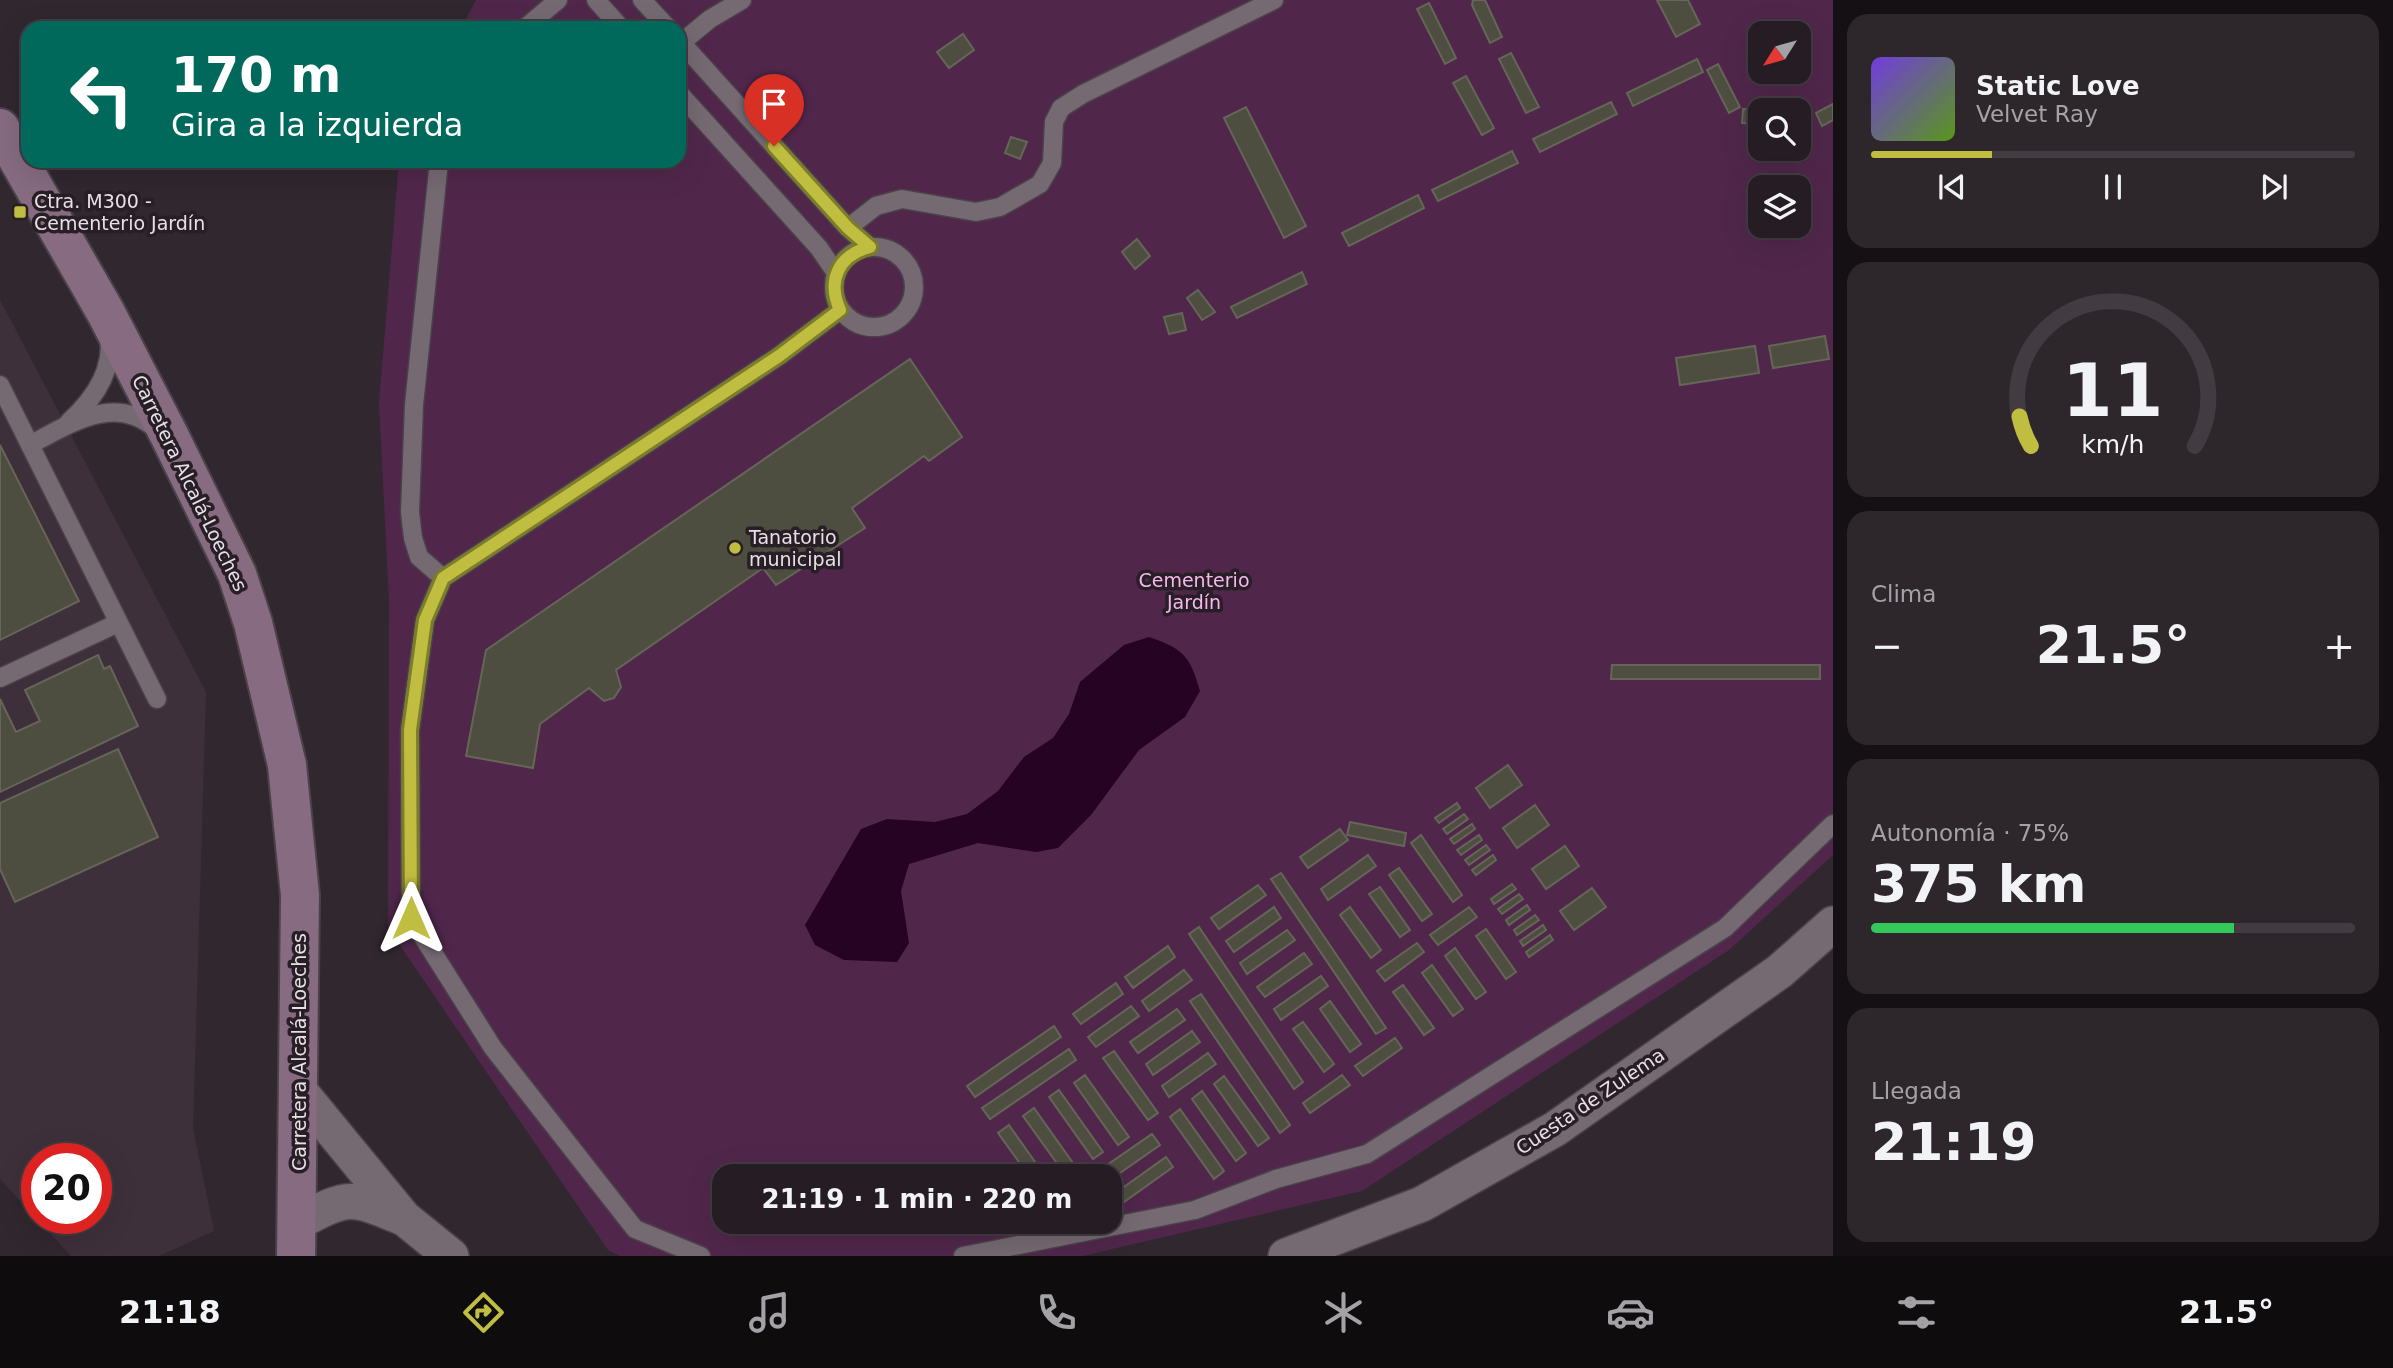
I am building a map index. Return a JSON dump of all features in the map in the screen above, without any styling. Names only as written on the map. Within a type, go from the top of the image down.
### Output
[{"type":"main road","name":"Carretera Alcalá-Loeches","points":[[0,128],[21,165]]},
{"type":"main road","name":"Carretera Alcalá-Loeches","points":[[23,168],[106,313],[170,437],[237,575],[253,622],[287,765],[300,895],[297,1241]]},
{"type":"street","name":"Cuesta de Zulema","points":[[1286,1256],[1422,1205],[1555,1129],[1780,971],[1833,924]]},
{"type":"street","points":[[298,1089],[404,1218],[451,1256]]},
{"type":"street","points":[[297,1241],[331,1205],[358,1199],[404,1218]]},
{"type":"lane","points":[[533,21],[558,0]]},
{"type":"lane","points":[[596,0],[615,21]]},
{"type":"lane","points":[[642,0],[659,21]]},
{"type":"lane","points":[[686,37],[742,0]]},
{"type":"lane","points":[[848,228],[876,206],[902,199],[976,212],[1000,207],[1040,184],[1052,163],[1054,122],[1061,108],[1083,94],[1274,0]]},
{"type":"lane","points":[[686,48],[848,228],[870,247],[891,251],[908,265],[914,279],[914,295],[908,309],[897,321],[882,327],[867,327],[852,321],[840,310],[833,286],[836,273],[849,255],[870,247]]},
{"type":"lane","points":[[686,101],[819,248],[836,273]]},
{"type":"lane","points":[[438,168],[415,405],[410,512],[413,538],[419,557],[443,578]]},
{"type":"lane","points":[[701,1256],[635,1229],[493,1048],[411,918],[410,730],[425,620],[443,578],[779,356],[840,310]]},
{"type":"lane","points":[[66,425],[82,410],[104,378],[110,345],[106,313]]},
{"type":"lane","points":[[0,385],[157,699]]},
{"type":"lane","points":[[30,444],[66,425],[117,412],[135,416],[170,437]]},
{"type":"lane","points":[[0,678],[118,623]]},
{"type":"lane","points":[[963,1256],[1195,1210],[1276,1179],[1367,1154],[1726,928],[1833,824]]},
{"type":"shaded area","points":[[0,300],[206,692],[193,1128],[214,1231],[159,1256],[71,1256],[51,1234],[112,1234],[112,1143],[21,1143],[21,1202],[0,1179]]},
{"type":"shaded area","points":[[1149,637],[1184,655],[1193,669],[1200,691],[1185,717],[1139,750],[1091,815],[1058,848],[1036,852],[978,843],[909,864],[901,891],[909,943],[897,962],[844,960],[815,945],[805,925],[861,829],[887,819],[935,822],[967,814],[998,791],[1024,757],[1053,738],[1069,714],[1080,682],[1124,645]]},
{"type":"green space","name":"Cementerio Jardín","points":[[476,0],[1833,0],[1833,855],[1729,950],[1362,1191],[1082,1256],[620,1256],[608,1250],[388,928],[389,601],[379,403],[398,168],[686,168],[686,21],[465,21]]},
{"type":"building","points":[[1473,0],[1485,0],[1502,37],[1490,43],[1472,5]]},
{"type":"building","points":[[1657,0],[1688,0],[1700,24],[1676,37]]},
{"type":"building","points":[[1429,3],[1456,58],[1445,64],[1417,9]]},
{"type":"building","points":[[963,34],[974,50],[949,68],[937,52]]},
{"type":"building","points":[[1511,53],[1539,107],[1526,113],[1499,59]]},
{"type":"building","points":[[1697,59],[1703,72],[1633,106],[1627,93]]},
{"type":"building","points":[[1718,64],[1740,107],[1729,113],[1707,70]]},
{"type":"building","points":[[1466,76],[1494,128],[1482,135],[1453,83]]},
{"type":"building","points":[[1611,102],[1617,114],[1540,152],[1533,139]]},
{"type":"building","points":[[1833,104],[1833,120],[1822,126],[1816,113]]},
{"type":"building","points":[[1246,107],[1306,226],[1284,238],[1224,118]]},
{"type":"building","points":[[1743,109],[1748,109],[1748,123],[1742,123]]},
{"type":"building","points":[[1011,137],[1027,142],[1020,159],[1005,153]]},
{"type":"building","points":[[1512,151],[1518,163],[1438,201],[1432,190]]},
{"type":"building","points":[[1418,195],[1424,208],[1349,246],[1342,233]]},
{"type":"building","points":[[1137,239],[1150,256],[1135,269],[1122,252]]},
{"type":"building","points":[[1302,272],[1307,284],[1237,318],[1231,307]]},
{"type":"building","points":[[1198,290],[1215,312],[1202,320],[1187,298]]},
{"type":"building","points":[[1182,313],[1186,330],[1169,334],[1164,317]]},
{"type":"building","points":[[1825,336],[1829,359],[1773,368],[1769,346]]},
{"type":"building","points":[[1755,346],[1759,373],[1680,385],[1676,358]]},
{"type":"building","name":"Tanatorio municipal","points":[[910,359],[962,437],[929,461],[924,456],[852,508],[865,528],[776,585],[763,568],[616,670],[621,687],[614,698],[604,701],[589,688],[540,724],[533,768],[466,756],[486,650]]},
{"type":"building","points":[[0,445],[79,601],[0,640]]},
{"type":"building","points":[[98,655],[104,669],[110,666],[138,726],[0,792],[0,699],[16,732],[40,721],[25,690]]},
{"type":"building","points":[[1612,665],[1820,665],[1820,679],[1611,679]]},
{"type":"building","points":[[118,749],[158,837],[15,902],[0,869],[0,803]]},
{"type":"building","points":[[1508,765],[1522,785],[1490,808],[1476,788]]},
{"type":"building","points":[[1457,803],[1460,808],[1439,823],[1435,818]]},
{"type":"building","points":[[1535,805],[1549,825],[1517,848],[1503,828]]},
{"type":"building","points":[[1464,814],[1468,819],[1447,834],[1443,829]]},
{"type":"building","points":[[1350,822],[1406,833],[1404,846],[1347,835]]},
{"type":"building","points":[[1472,824],[1475,829],[1454,844],[1450,839]]},
{"type":"building","points":[[1340,829],[1348,840],[1308,868],[1300,857]]},
{"type":"building","points":[[1421,835],[1462,895],[1453,902],[1411,843]]},
{"type":"building","points":[[1479,835],[1482,840],[1461,855],[1457,850]]},
{"type":"building","points":[[1486,845],[1490,850],[1469,865],[1465,860]]},
{"type":"building","points":[[1565,846],[1579,866],[1546,889],[1532,869]]},
{"type":"building","points":[[1368,855],[1376,866],[1328,900],[1321,889]]},
{"type":"building","points":[[1493,855],[1496,860],[1476,875],[1472,870]]},
{"type":"building","points":[[1399,868],[1432,914],[1422,921],[1389,875]]},
{"type":"building","points":[[1281,873],[1386,1028],[1376,1034],[1271,879]]},
{"type":"building","points":[[1512,884],[1516,889],[1494,904],[1491,899]]},
{"type":"building","points":[[1258,885],[1266,895],[1219,929],[1211,918]]},
{"type":"building","points":[[1380,887],[1410,930],[1400,937],[1369,894]]},
{"type":"building","points":[[1592,888],[1606,907],[1574,930],[1560,911]]},
{"type":"building","points":[[1519,894],[1523,899],[1502,914],[1498,909]]},
{"type":"building","points":[[1527,905],[1530,910],[1509,925],[1506,920]]},
{"type":"building","points":[[1274,907],[1281,918],[1234,952],[1226,941]]},
{"type":"building","points":[[1350,907],[1381,950],[1371,958],[1340,915]]},
{"type":"building","points":[[1469,907],[1477,917],[1438,945],[1430,935]]},
{"type":"building","points":[[1535,915],[1539,920],[1517,935],[1514,930]]},
{"type":"building","points":[[1543,925],[1546,930],[1523,946],[1520,941]]},
{"type":"building","points":[[1199,927],[1303,1082],[1294,1089],[1189,934]]},
{"type":"building","points":[[1486,929],[1516,972],[1506,979],[1476,936]]},
{"type":"building","points":[[1287,930],[1295,940],[1247,974],[1240,963]]},
{"type":"building","points":[[1550,935],[1553,940],[1529,957],[1526,952]]},
{"type":"building","points":[[1417,943],[1424,952],[1385,981],[1377,971]]},
{"type":"building","points":[[1168,946],[1175,957],[1133,988],[1125,977]]},
{"type":"building","points":[[1455,948],[1486,992],[1476,999],[1445,956]]},
{"type":"building","points":[[1304,953],[1312,964],[1265,997],[1257,987]]},
{"type":"building","points":[[1432,965],[1463,1009],[1453,1016],[1422,973]]},
{"type":"building","points":[[1184,970],[1192,980],[1149,1011],[1142,1001]]},
{"type":"building","points":[[1321,976],[1328,986],[1281,1020],[1274,1009]]},
{"type":"building","points":[[1116,983],[1123,994],[1081,1024],[1073,1014]]},
{"type":"building","points":[[1403,985],[1434,1028],[1424,1035],[1393,992]]},
{"type":"building","points":[[1201,994],[1290,1125],[1280,1133],[1190,1001]]},
{"type":"building","points":[[1330,1001],[1361,1044],[1350,1052],[1320,1009]]},
{"type":"building","points":[[1131,1006],[1139,1016],[1096,1047],[1088,1037]]},
{"type":"building","points":[[1177,1009],[1185,1020],[1138,1053],[1130,1042]]},
{"type":"building","points":[[1303,1022],[1334,1064],[1324,1072],[1293,1029]]},
{"type":"building","points":[[1054,1026],[1061,1037],[975,1097],[967,1086]]},
{"type":"building","points":[[1192,1031],[1200,1042],[1153,1075],[1146,1064]]},
{"type":"building","points":[[1395,1038],[1402,1048],[1363,1076],[1355,1066]]},
{"type":"building","points":[[1069,1049],[1076,1060],[990,1119],[982,1108]]},
{"type":"building","points":[[1114,1051],[1158,1113],[1148,1120],[1103,1058]]},
{"type":"building","points":[[1208,1053],[1216,1064],[1169,1097],[1162,1086]]},
{"type":"building","points":[[1085,1075],[1129,1137],[1118,1145],[1074,1083]]},
{"type":"building","points":[[1342,1075],[1350,1085],[1310,1113],[1303,1103]]},
{"type":"building","points":[[1224,1076],[1269,1138],[1258,1146],[1214,1084]]},
{"type":"building","points":[[1059,1090],[1103,1152],[1093,1159],[1049,1097]]},
{"type":"building","points":[[1202,1091],[1246,1153],[1236,1161],[1192,1099]]},
{"type":"building","points":[[1034,1108],[1074,1164],[1057,1164],[1023,1116]]},
{"type":"building","points":[[1180,1109],[1224,1171],[1214,1179],[1170,1117]]},
{"type":"building","points":[[1009,1125],[1037,1164],[1020,1164],[998,1133]]},
{"type":"building","points":[[1152,1134],[1160,1145],[1122,1172],[1122,1164],[1108,1164]]},
{"type":"building","points":[[1166,1157],[1173,1167],[1122,1203],[1122,1188]]},
{"type":"place","name":"Ctra. M300 - Cementerio Jardín","points":[[20,212]]},
{"type":"place","name":"Tanatorio municipal","points":[[735,548]]},
{"type":"route","points":[[411,918],[410,730],[425,620],[443,578],[498,545],[779,356],[840,310],[833,286],[836,273],[849,255],[870,247],[848,228],[774,146]]}]
